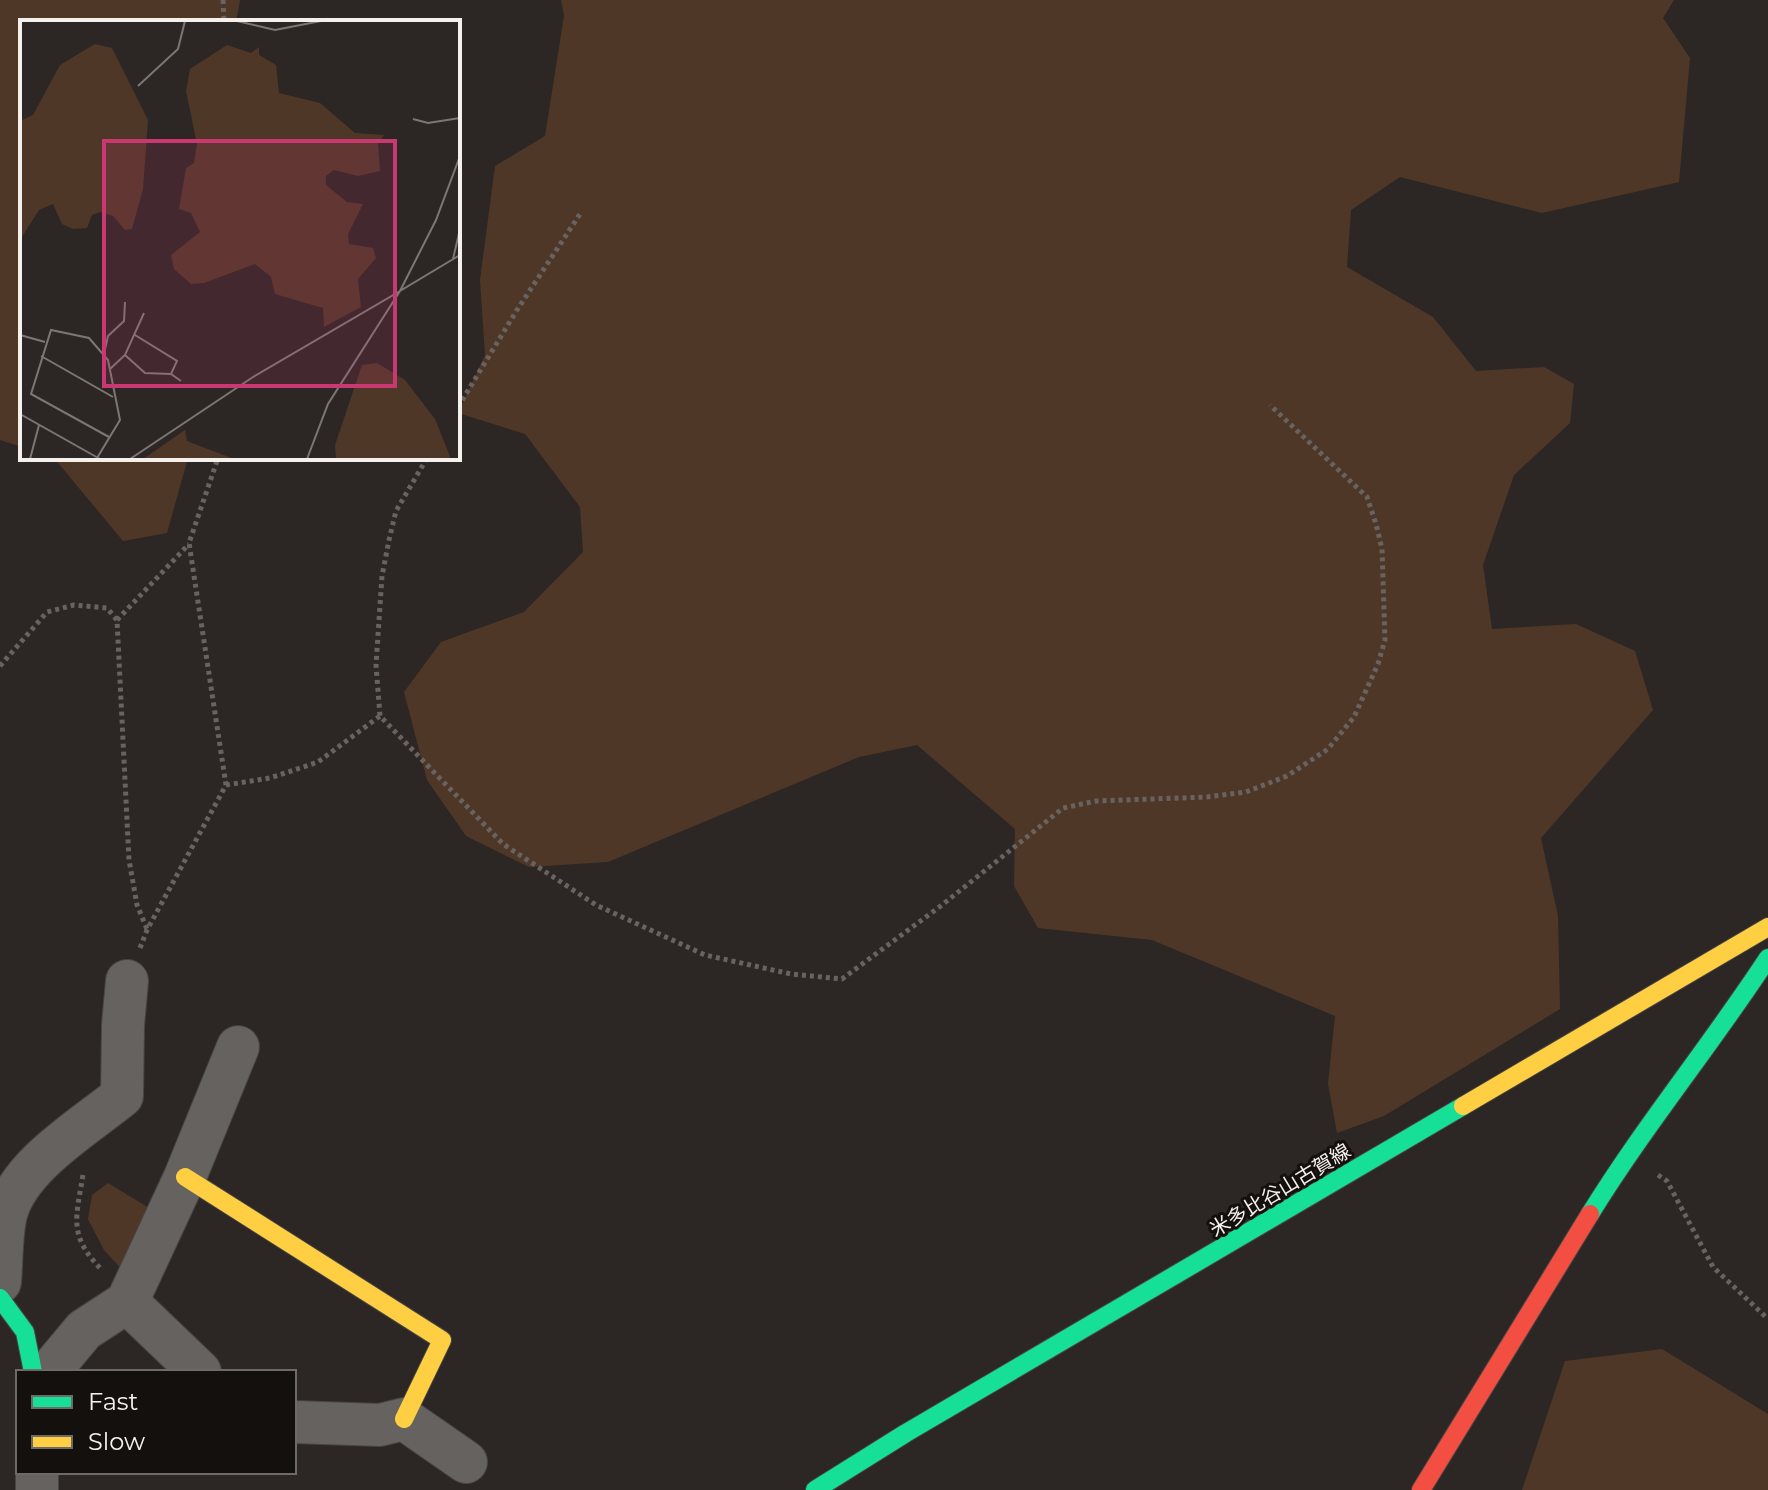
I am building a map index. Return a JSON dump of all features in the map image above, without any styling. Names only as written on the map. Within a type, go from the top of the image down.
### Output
[{"type":"street","name":"米多比谷山古賀線","points":[[815,1490],[906,1433],[1768,927]]},
{"type":"street","points":[[1421,1490],[1627,1154],[1738,1004],[1768,958]]},
{"type":"street","points":[[0,1282],[6,1214],[20,1184],[38,1162],[122,1096],[127,981]]},
{"type":"street","points":[[51,1370],[84,1330],[127,1302],[185,1177],[238,1047]]},
{"type":"street","points":[[185,1177],[442,1340],[404,1419]]},
{"type":"street","points":[[0,1298],[25,1332],[33,1370]]},
{"type":"street","points":[[127,1302],[198,1370]]},
{"type":"street","points":[[296,1422],[380,1425],[404,1419],[466,1462]]},
{"type":"path","points":[[223,0],[224,20]]},
{"type":"path","points":[[460,404],[582,211]]},
{"type":"path","points":[[426,460],[396,511],[384,564],[376,665],[380,716],[503,844],[596,905],[705,955],[791,974],[842,979],[942,905],[1063,808],[1096,801],[1207,797],[1246,792],[1287,776],[1328,749],[1354,717],[1378,664],[1385,640],[1382,549],[1376,524],[1367,497],[1270,405]]},
{"type":"path","points":[[117,620],[189,543],[217,460]]},
{"type":"path","points":[[0,666],[47,612],[74,605],[107,608],[117,620],[129,860],[137,905],[147,930],[226,785],[189,543]]},
{"type":"path","points":[[226,785],[270,778],[318,762],[380,716]]},
{"type":"path","points":[[89,1123],[76,1222],[83,1250],[117,1286],[127,1302]]},
{"type":"path","points":[[1627,1154],[1667,1181],[1713,1267],[1768,1319]]},
{"type":"shaded area","points":[[0,0],[240,0],[236,20],[20,20],[20,446],[0,440]]},
{"type":"shaded area","points":[[561,0],[1674,0],[1663,18],[1690,58],[1679,182],[1542,213],[1400,177],[1351,210],[1347,267],[1433,317],[1476,371],[1544,367],[1574,384],[1570,423],[1514,475],[1483,565],[1492,629],[1576,624],[1635,651],[1653,710],[1541,838],[1558,916],[1560,1009],[1384,1116],[1337,1133],[1328,1084],[1335,1016],[1152,940],[1038,928],[1014,886],[1015,829],[917,745],[859,757],[608,862],[529,867],[466,836],[427,780],[404,692],[441,642],[524,612],[583,552],[580,507],[525,434],[460,414],[485,355],[480,280],[495,166],[545,136],[564,16]]},
{"type":"shaded area","points":[[56,460],[187,460],[167,533],[123,541]]},
{"type":"shaded area","points":[[108,1183],[154,1211],[129,1277],[104,1250],[88,1219],[92,1195]]},
{"type":"shaded area","points":[[1662,1349],[1768,1414],[1768,1490],[1522,1490],[1565,1361]]},
{"type":"traffic: fast","points":[[1590,1214],[1768,958]]},
{"type":"traffic: fast","points":[[815,1490],[906,1433],[1463,1106]]},
{"type":"traffic: fast","points":[[0,1298],[25,1332],[33,1370]]},
{"type":"traffic: slow","points":[[1463,1106],[1768,927]]},
{"type":"traffic: slow","points":[[185,1177],[442,1340],[404,1419]]},
{"type":"traffic: jam","points":[[1421,1490],[1590,1214]]}]
